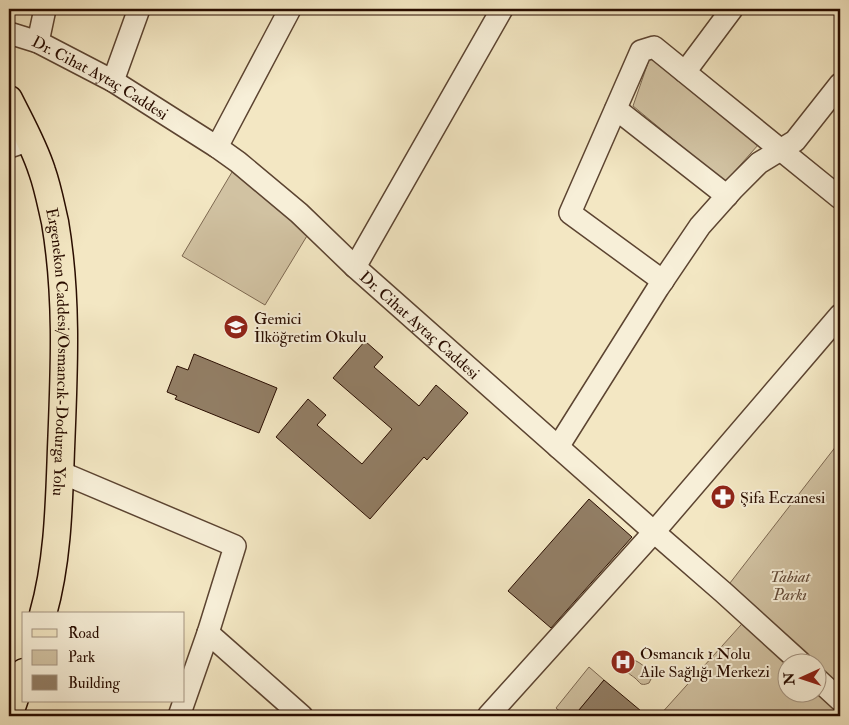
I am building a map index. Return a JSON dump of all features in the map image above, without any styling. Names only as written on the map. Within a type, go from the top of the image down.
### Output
[{"type":"main road","name":"Ergenekon Caddesi/Osmancık-Dodurga Yolu","points":[[9,99],[19,143],[43,172],[51,204],[62,269],[65,318],[57,530],[53,569],[44,612]]},
{"type":"main road","points":[[9,716],[22,678]]},
{"type":"street","points":[[38,42],[45,9]]},
{"type":"street","points":[[113,81],[139,9]]},
{"type":"street","points":[[217,147],[290,9]]},
{"type":"street","points":[[354,267],[502,9]]},
{"type":"street","points":[[685,72],[732,9]]},
{"type":"street","name":"Dr. Cihat Aytaç Caddesi","points":[[9,33],[38,42],[113,81],[217,147],[283,198],[354,267],[789,652]]},
{"type":"street","points":[[663,281],[570,213],[642,51],[654,46],[840,198]]},
{"type":"street","points":[[558,447],[700,226],[759,162],[795,141],[840,84]]},
{"type":"street","points":[[616,109],[727,196]]},
{"type":"street","points":[[488,716],[654,532],[840,315]]},
{"type":"street","points":[[60,472],[235,546],[185,699]]},
{"type":"street","points":[[208,633],[302,716]]},
{"type":"street","points":[[826,687],[840,700]]},
{"type":"street","points":[[179,716],[184,702]]},
{"type":"green space","points":[[650,57],[655,58],[759,144],[725,182],[633,106]]},
{"type":"green space","points":[[238,162],[313,226],[265,305],[182,256]]},
{"type":"green space","name":"Tabiat Parkı","points":[[840,441],[840,716],[659,716],[749,616],[723,592]]},
{"type":"green space","points":[[629,659],[639,663],[648,671],[652,677],[649,683],[641,684],[625,670],[624,665]]},
{"type":"green space","points":[[589,667],[604,680],[574,716],[562,716],[563,714],[556,708]]},
{"type":"building","points":[[365,341],[383,357],[374,367],[419,406],[436,385],[468,413],[427,460],[424,457],[370,519],[276,437],[308,399],[326,415],[317,425],[362,464],[392,429],[333,378]]},
{"type":"building","points":[[194,354],[277,388],[259,433],[175,399],[177,396],[167,392],[177,366],[188,370]]},
{"type":"building","points":[[589,499],[632,537],[551,628],[508,591]]},
{"type":"building","points":[[604,680],[647,716],[574,716]]},
{"type":"place","name":"Gemici İlköğretim Okulu","points":[[236,327]]},
{"type":"place","name":"Şifa Eczanesi","points":[[723,497]]},
{"type":"place","name":"Osmancık 1 Nolu Aile Sağlığı Merkezi","points":[[623,662]]}]
